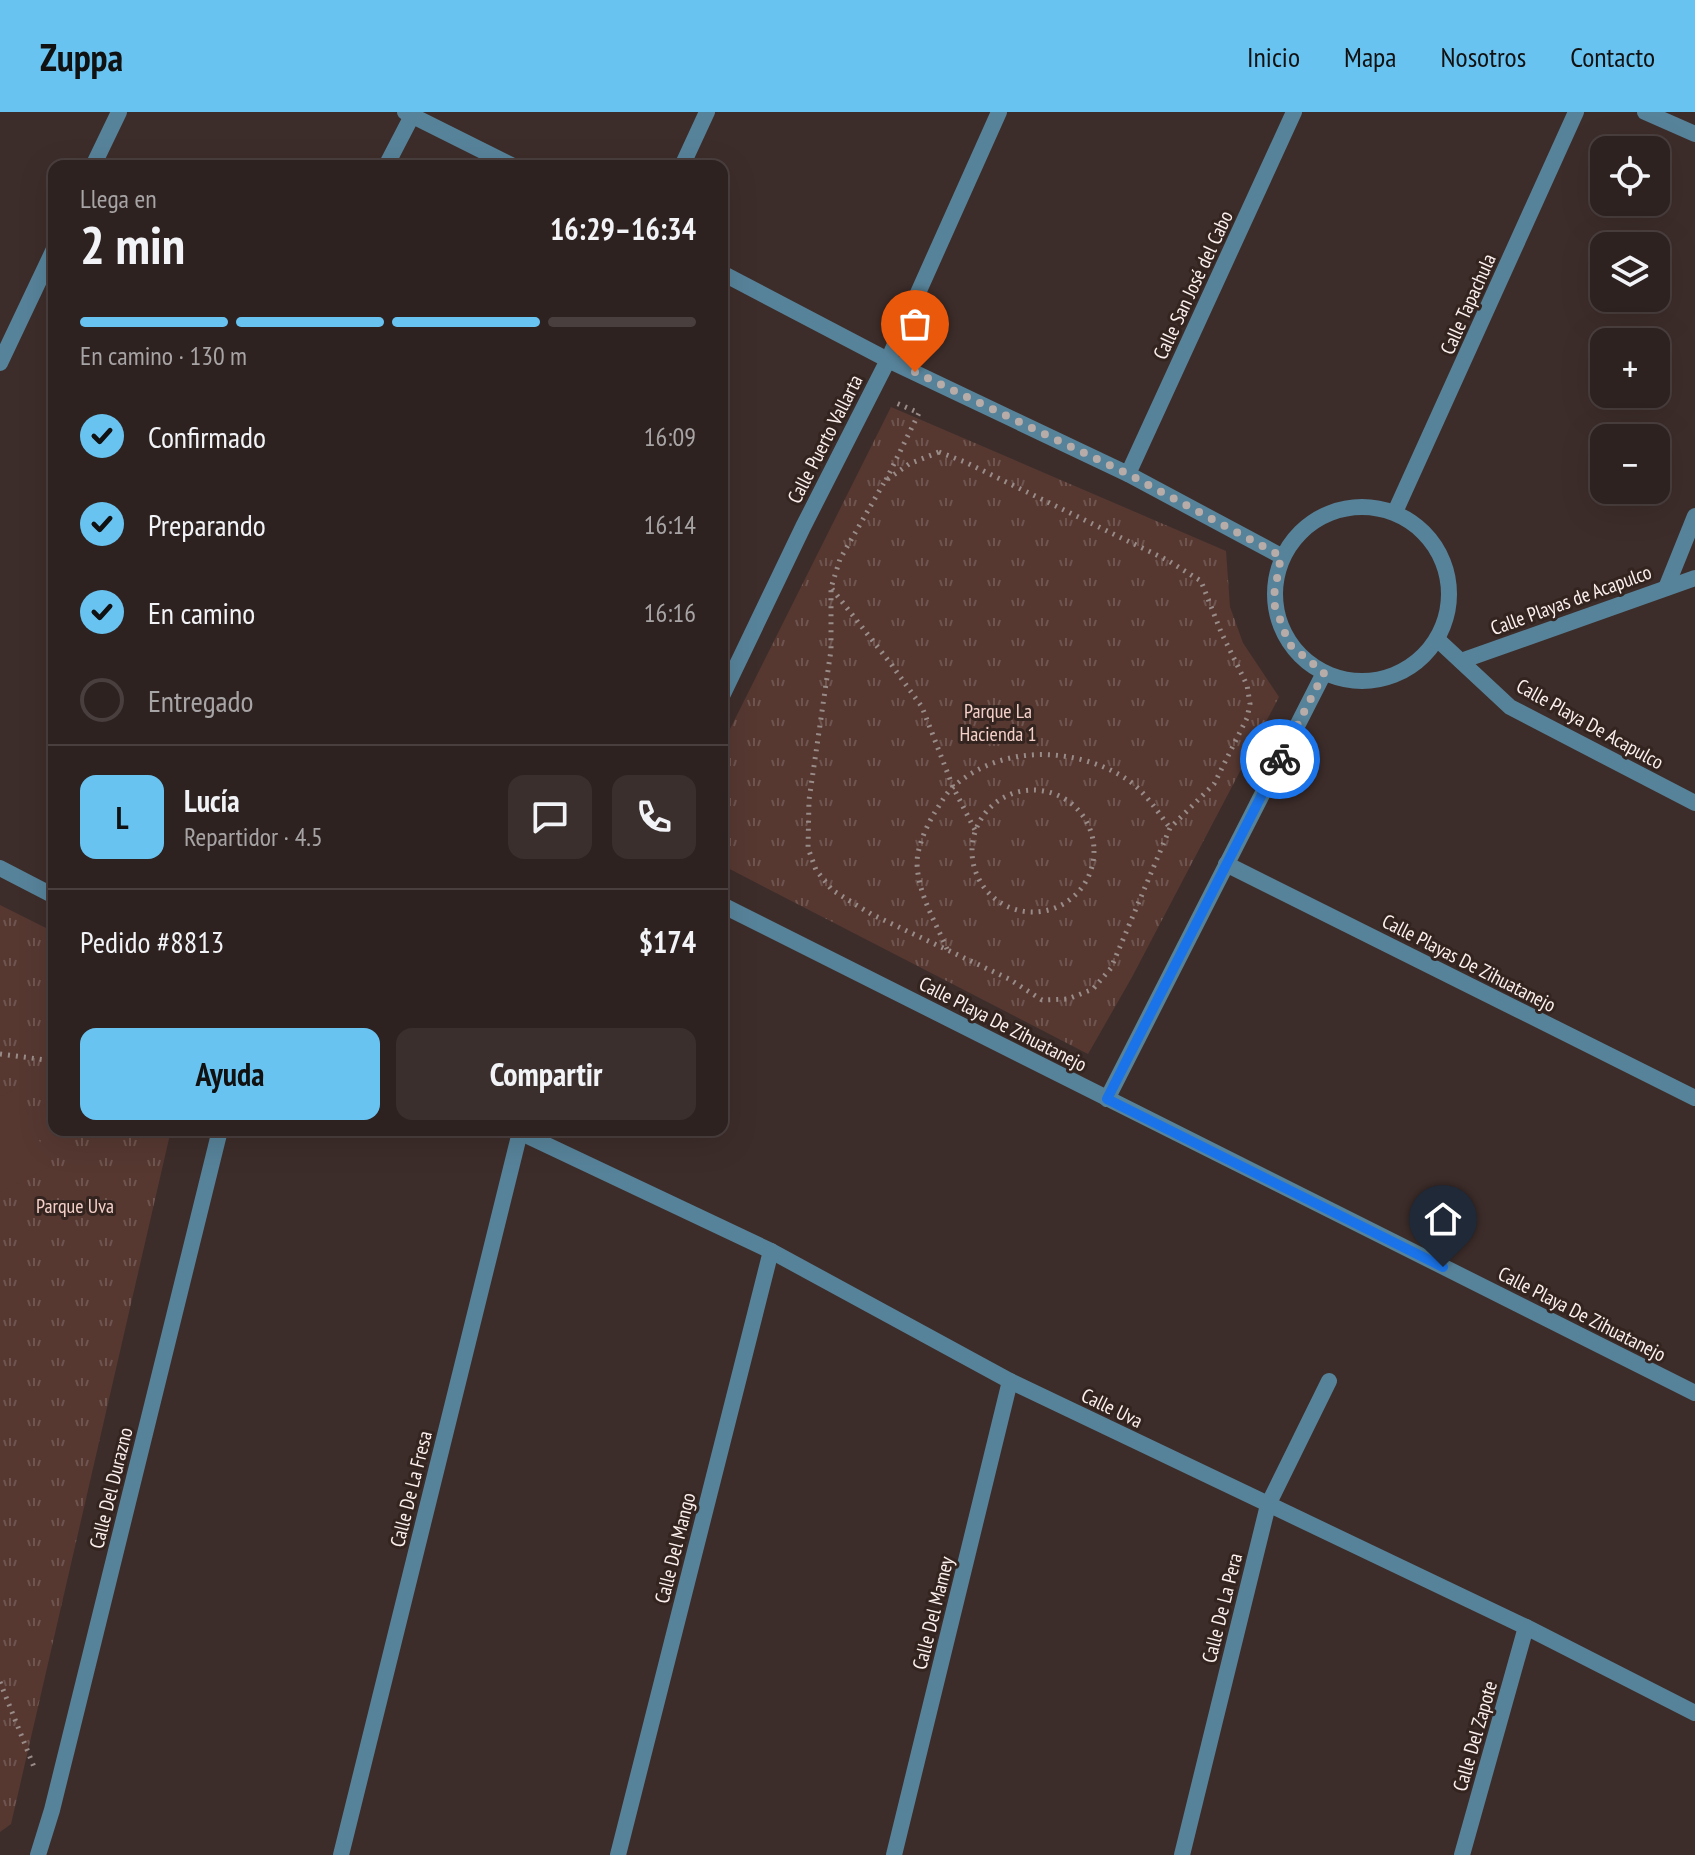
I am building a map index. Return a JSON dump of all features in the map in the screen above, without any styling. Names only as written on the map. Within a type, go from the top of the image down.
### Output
[{"type":"street","points":[[96,160],[119,112]]},
{"type":"street","points":[[685,160],[707,112]]},
{"type":"street","name":"Calle Puerto Vallarta","points":[[728,683],[888,360],[999,112]]},
{"type":"street","name":"Calle San José del Cabo","points":[[1128,474],[1294,112]]},
{"type":"street","name":"Calle Tapachula","points":[[1395,512],[1576,112]]},
{"type":"street","points":[[1645,112],[1695,134]]},
{"type":"street","points":[[389,160],[410,113],[501,160]]},
{"type":"street","points":[[0,363],[48,262]]},
{"type":"street","points":[[728,276],[888,360],[1128,474],[1281,556]]},
{"type":"street","points":[[1351,506],[1395,512],[1426,533],[1445,566],[1449,603],[1437,639],[1415,663],[1387,678],[1355,681],[1324,673],[1289,644],[1273,601],[1281,556],[1310,522],[1351,506]]},
{"type":"street","points":[[1666,588],[1695,516]]},
{"type":"street","name":"Calle Playas de Acapulco","points":[[1461,661],[1695,578]]},
{"type":"street","name":"Calle Playa De Acapulco","points":[[1437,639],[1510,707],[1695,803]]},
{"type":"street","points":[[1107,1099],[1324,673]]},
{"type":"street","name":"Calle Playas De Zihuatanejo","points":[[1226,864],[1695,1098]]},
{"type":"street","points":[[0,868],[48,893]]},
{"type":"street","name":"Calle Playa De Zihuatanejo","points":[[728,908],[1695,1393]]},
{"type":"street","name":"Calle Del Durazno","points":[[38,1855],[52,1810],[219,1136]]},
{"type":"street","name":"Calle De La Fresa","points":[[341,1855],[517,1136]]},
{"type":"street","name":"Calle Uva","points":[[529,1136],[771,1251],[1010,1381],[1526,1627],[1695,1713]]},
{"type":"street","name":"Calle Del Mango","points":[[618,1855],[771,1251]]},
{"type":"street","name":"Calle Del Mamey","points":[[894,1855],[1010,1381]]},
{"type":"street","name":"Calle De La Pera","points":[[1182,1855],[1268,1505],[1329,1381]]},
{"type":"street","name":"Calle Del Zapote","points":[[1462,1855],[1526,1627]]},
{"type":"path","points":[[885,481],[909,464],[939,452],[1167,560],[1201,581],[1247,685],[1250,704],[1247,718],[1214,784],[1170,828],[1111,968],[1093,989],[1068,999],[1042,1000],[1009,979],[871,914],[832,890],[816,870],[808,848],[809,800],[831,650],[831,588],[840,559],[885,481],[919,413]]},
{"type":"path","points":[[831,588],[922,707],[953,787],[976,830],[971,850],[974,870],[998,902],[1017,911],[1037,912],[1057,908],[1074,897],[1086,881],[1094,862],[1094,842],[1088,823],[1076,806],[1040,790],[1019,791],[1001,799],[985,812],[976,830]]},
{"type":"path","points":[[948,950],[921,891],[917,860],[928,823],[953,787],[994,762],[1049,753],[1086,761],[1122,776],[1139,788],[1170,828]]},
{"type":"path","points":[[0,1054],[48,1060]]},
{"type":"path","points":[[0,1682],[52,1810]]},
{"type":"green space","name":"Parque La Hacienda 1","points":[[891,407],[1226,551],[1230,607],[1243,643],[1279,697],[1132,977],[1088,1054],[728,868],[728,733]]},
{"type":"green space","name":"Parque Uva","points":[[0,905],[48,929],[48,1136],[170,1136],[11,1824],[0,1832]]},
{"type":"green space","points":[[17,1088],[50,1166],[0,1193],[0,1097]]},
{"type":"way so far","points":[[915,372],[1128,474],[1281,556],[1273,601],[1289,644],[1324,673],[1280,759]]},
{"type":"route","points":[[1280,759],[1107,1099],[1443,1267]]}]
